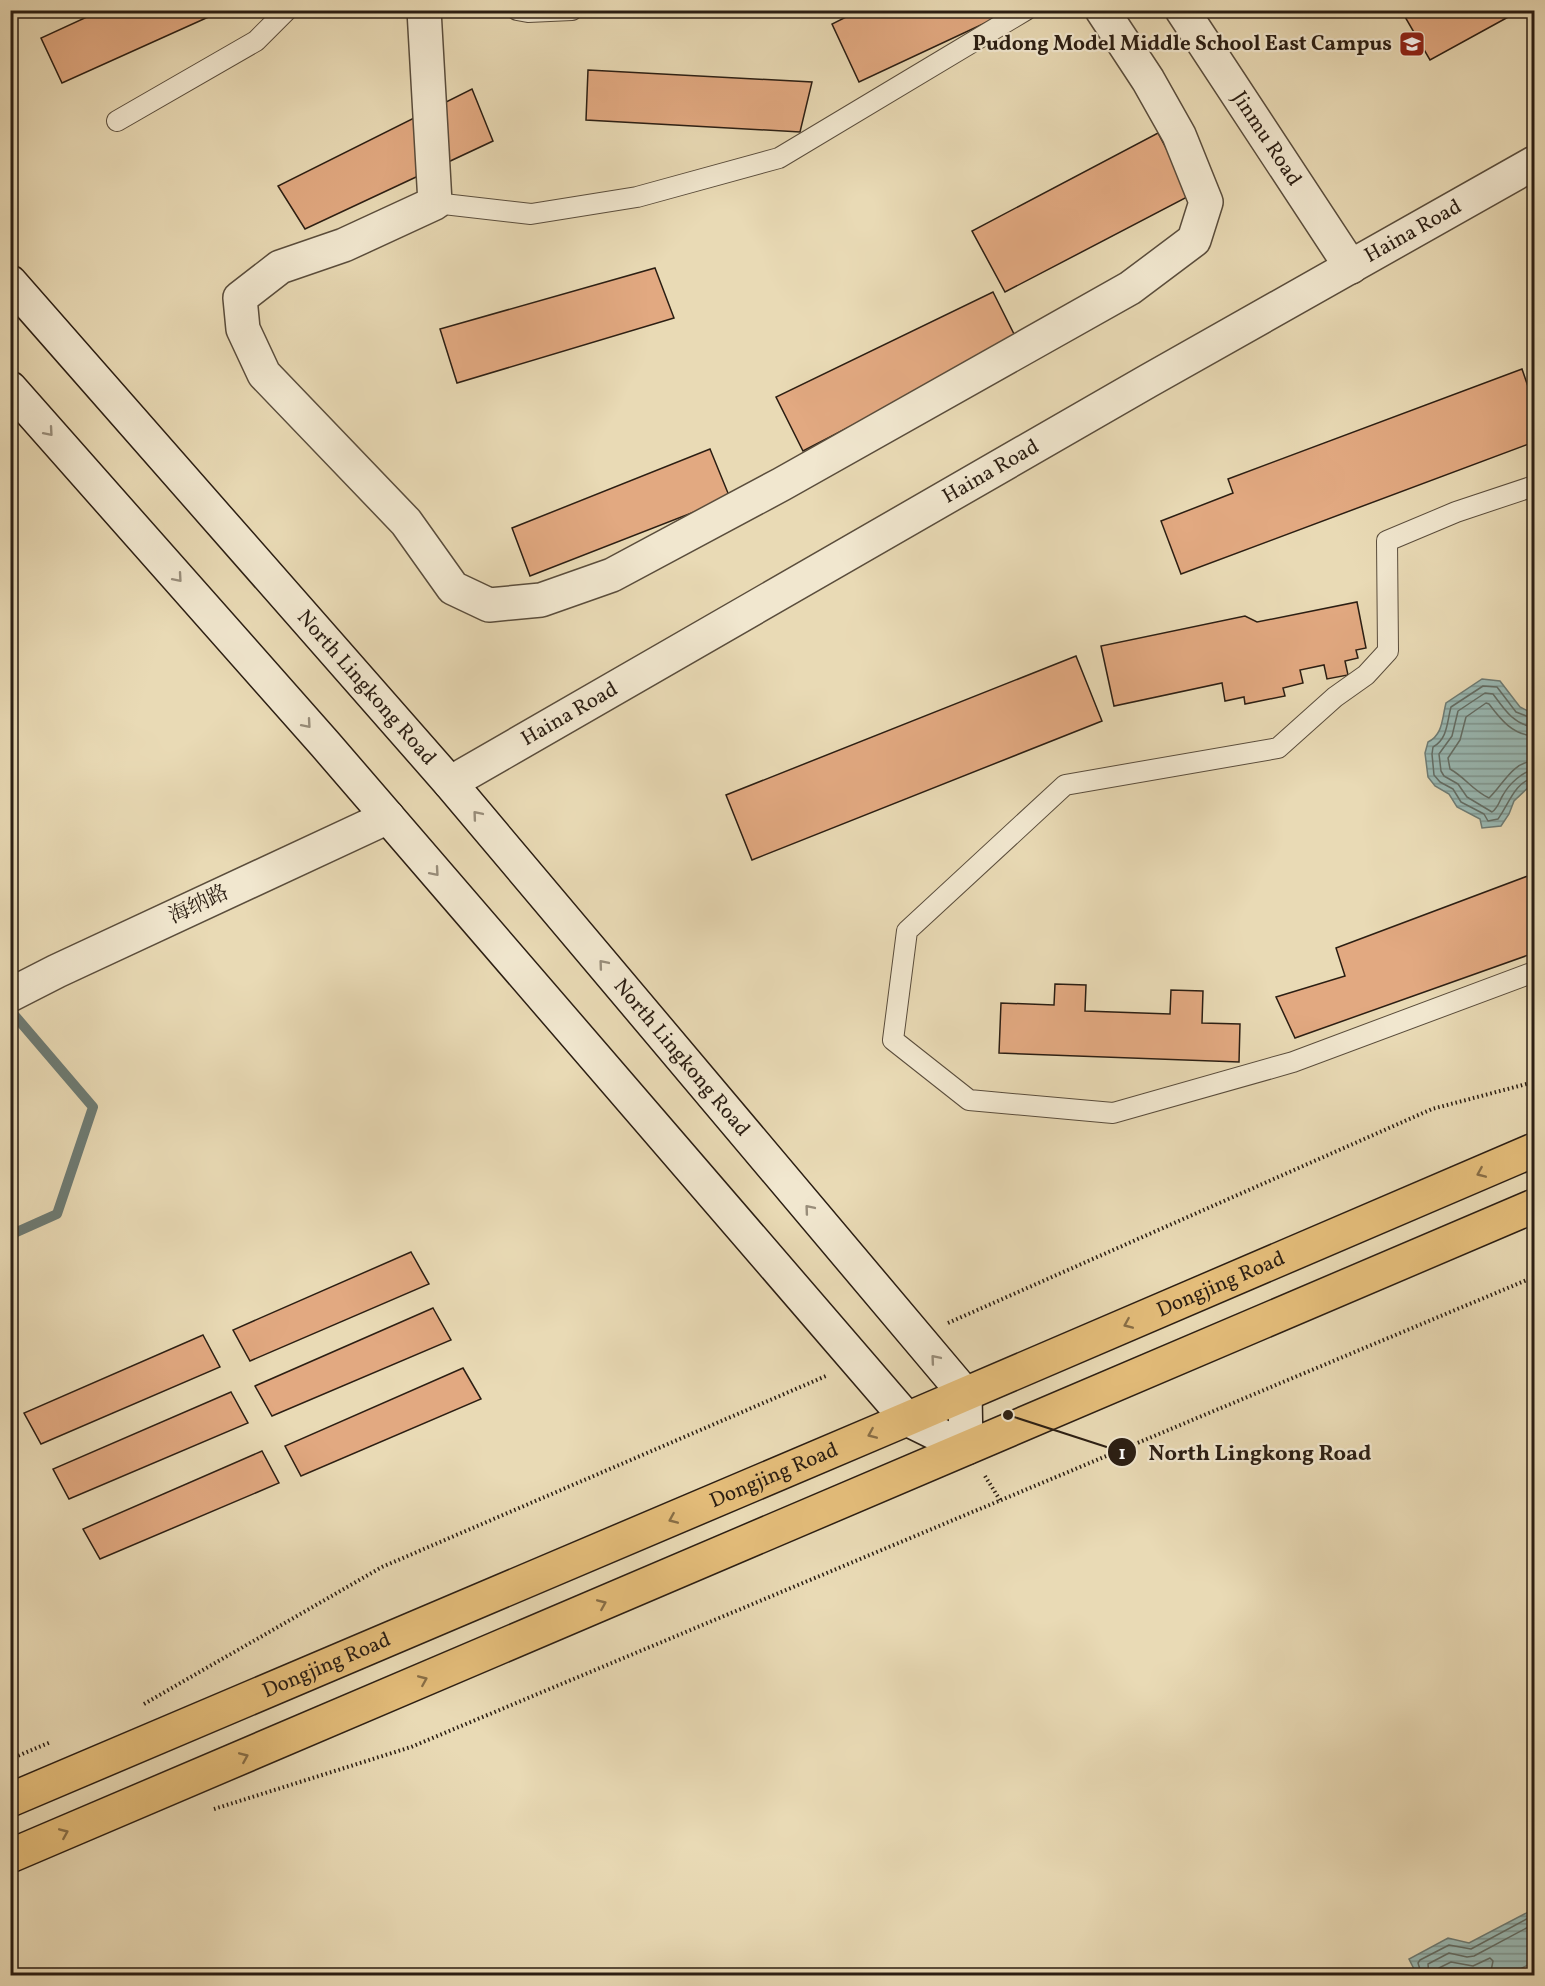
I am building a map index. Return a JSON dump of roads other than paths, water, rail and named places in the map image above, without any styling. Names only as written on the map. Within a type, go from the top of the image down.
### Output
[{"type":"main road","name":"Dongjing Road","points":[[10,1800],[1534,1150]]},
{"type":"main road","points":[[10,1856],[1534,1206]]},
{"type":"street","points":[[424,10],[435,204],[344,245],[280,267],[240,298],[243,329],[264,374],[406,522],[453,588],[489,605],[541,600],[612,575],[782,484],[1130,288],[1194,240],[1206,202],[1179,135],[1148,80],[1102,10]]},
{"type":"street","name":"Jinmu Road","points":[[1182,10],[1351,267]]},
{"type":"street","name":"Haina Road","points":[[450,783],[1148,381],[1534,163]]},
{"type":"street","name":"North Lingkong Road","points":[[10,282],[450,783],[964,1394]]},
{"type":"street","points":[[10,388],[388,817],[907,1419],[966,1448],[964,1394]]},
{"type":"street","name":"海纳路","points":[[10,995],[388,817]]},
{"type":"lane","points":[[117,121],[256,41],[287,10]]},
{"type":"lane","points":[[517,10],[528,12],[572,10]]},
{"type":"lane","points":[[435,204],[531,214],[637,197],[779,158],[1026,10]]},
{"type":"lane","points":[[1534,486],[1456,512],[1387,541],[1388,651],[1366,675],[1335,697],[1278,747],[1065,785],[907,931],[893,1040],[969,1100],[1113,1113],[1293,1062],[1534,972]]},
{"type":"water","points":[[1482,679],[1500,681],[1520,707],[1534,714],[1534,782],[1514,801],[1501,826],[1482,828],[1480,819],[1457,807],[1449,794],[1435,786],[1428,777],[1425,753],[1428,742],[1439,731],[1446,703]]},
{"type":"water","points":[[1534,1909],[1534,1962],[1508,1975],[1417,1975],[1409,1959],[1448,1938],[1469,1943]]},
{"type":"waterway","points":[[10,1010],[93,1107],[57,1214],[10,1235]]},
{"type":"place","name":"Pudong Model Middle School East Campus","points":[[1412,44]]},
{"type":"place","name":"North Lingkong Road","points":[[1008,1415]]}]
